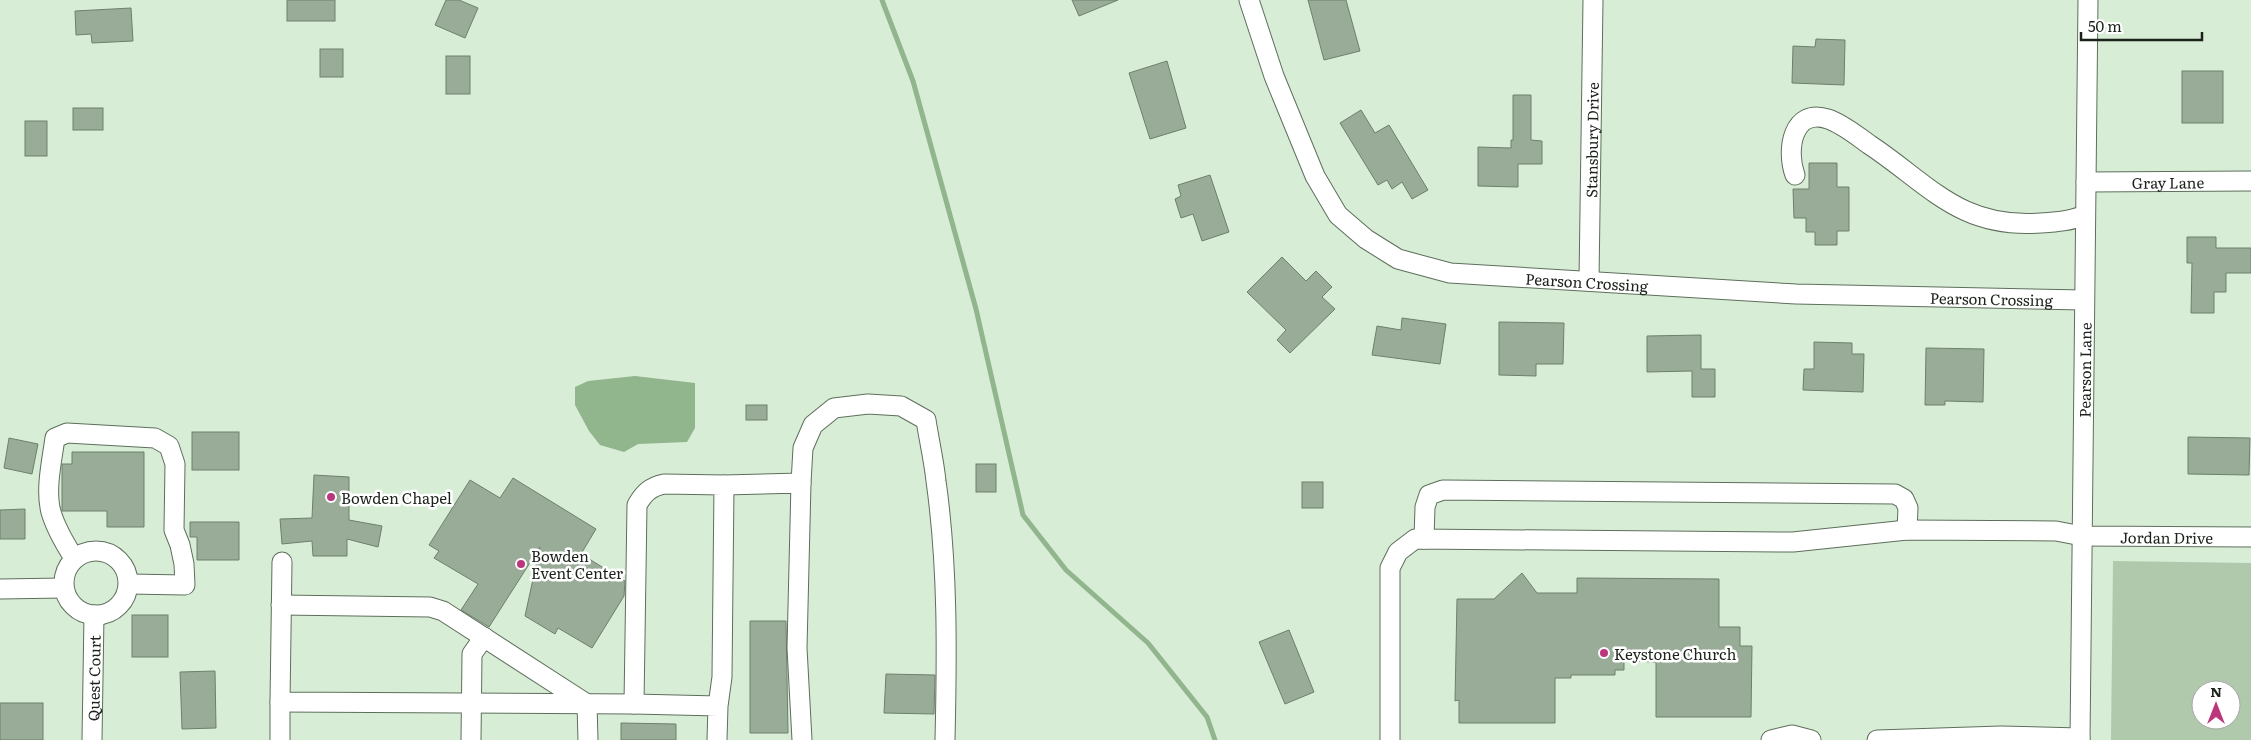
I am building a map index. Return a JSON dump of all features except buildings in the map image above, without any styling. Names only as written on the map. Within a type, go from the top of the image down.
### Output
[{"type":"street","name":"Pearson Crossing","points":[[1249,0],[1274,76],[1315,176],[1338,215],[1366,240],[1398,259],[1450,273],[1796,294],[2084,300]]},
{"type":"street","name":"Stansbury Drive","points":[[1590,280],[1592,0]]},
{"type":"street","name":"Pearson Lane","points":[[2080,739],[2088,0]]},
{"type":"street","points":[[1795,175],[1790,151],[1792,137],[1798,125],[1811,118],[1827,118],[1884,154],[1944,200],[1968,212],[1994,221],[2025,224],[2073,220],[2085,215]]},
{"type":"street","name":"Gray Lane","points":[[2086,182],[2251,181]]},
{"type":"street","points":[[802,740],[797,648],[800,483],[803,448],[813,425],[834,408],[868,404],[901,406],[926,420],[936,480],[943,554],[946,664],[945,740]]},
{"type":"street","points":[[74,558],[61,537],[51,511],[50,471],[55,438],[67,433],[155,438],[169,446],[175,464],[174,530],[180,545],[184,564],[185,585],[129,584]]},
{"type":"street","points":[[634,704],[637,505],[648,490],[664,484],[800,483]]},
{"type":"street","points":[[717,740],[718,706],[722,676],[724,485]]},
{"type":"street","points":[[1390,740],[1390,568],[1398,552],[1415,539],[1424,539],[1425,507],[1429,495],[1442,490],[1894,494],[1904,499],[1908,508],[1907,530]]},
{"type":"street","name":"Jordan Drive","points":[[1424,539],[1793,542],[1907,530],[2056,532],[2082,536],[2251,536]]},
{"type":"street","points":[[92,550],[110,553],[120,560],[127,572],[129,584],[126,596],[118,607],[107,614],[94,615],[80,611],[69,602],[63,588],[65,571],[74,558],[85,551],[92,550]]},
{"type":"street","points":[[280,740],[282,562]]},
{"type":"street","points":[[0,589],[63,588]]},
{"type":"street","points":[[281,605],[430,607],[443,611],[587,704]]},
{"type":"street","name":"Quest Court","points":[[92,740],[94,615]]},
{"type":"street","points":[[471,740],[472,654],[484,637]]},
{"type":"street","points":[[280,702],[718,706]]},
{"type":"street","points":[[587,704],[588,740]]},
{"type":"street","points":[[1771,740],[1792,735],[1811,740]]},
{"type":"street","points":[[1876,740],[2001,736],[2080,739]]},
{"type":"shaded area","points":[[635,376],[695,383],[695,428],[687,442],[638,444],[624,452],[600,445],[589,431],[575,405],[575,387],[588,381]]},
{"type":"shaded area","points":[[2113,561],[2251,563],[2251,740],[2111,740]]},
{"type":"waterway","points":[[882,0],[913,81],[976,309],[1023,515],[1066,570],[1148,643],[1207,717],[1215,740]]},
{"type":"place","name":"Bowden Chapel","points":[[331,497]]},
{"type":"place","name":"Bowden Event Center","points":[[521,564]]},
{"type":"place","name":"Keystone Church","points":[[1604,653]]}]
